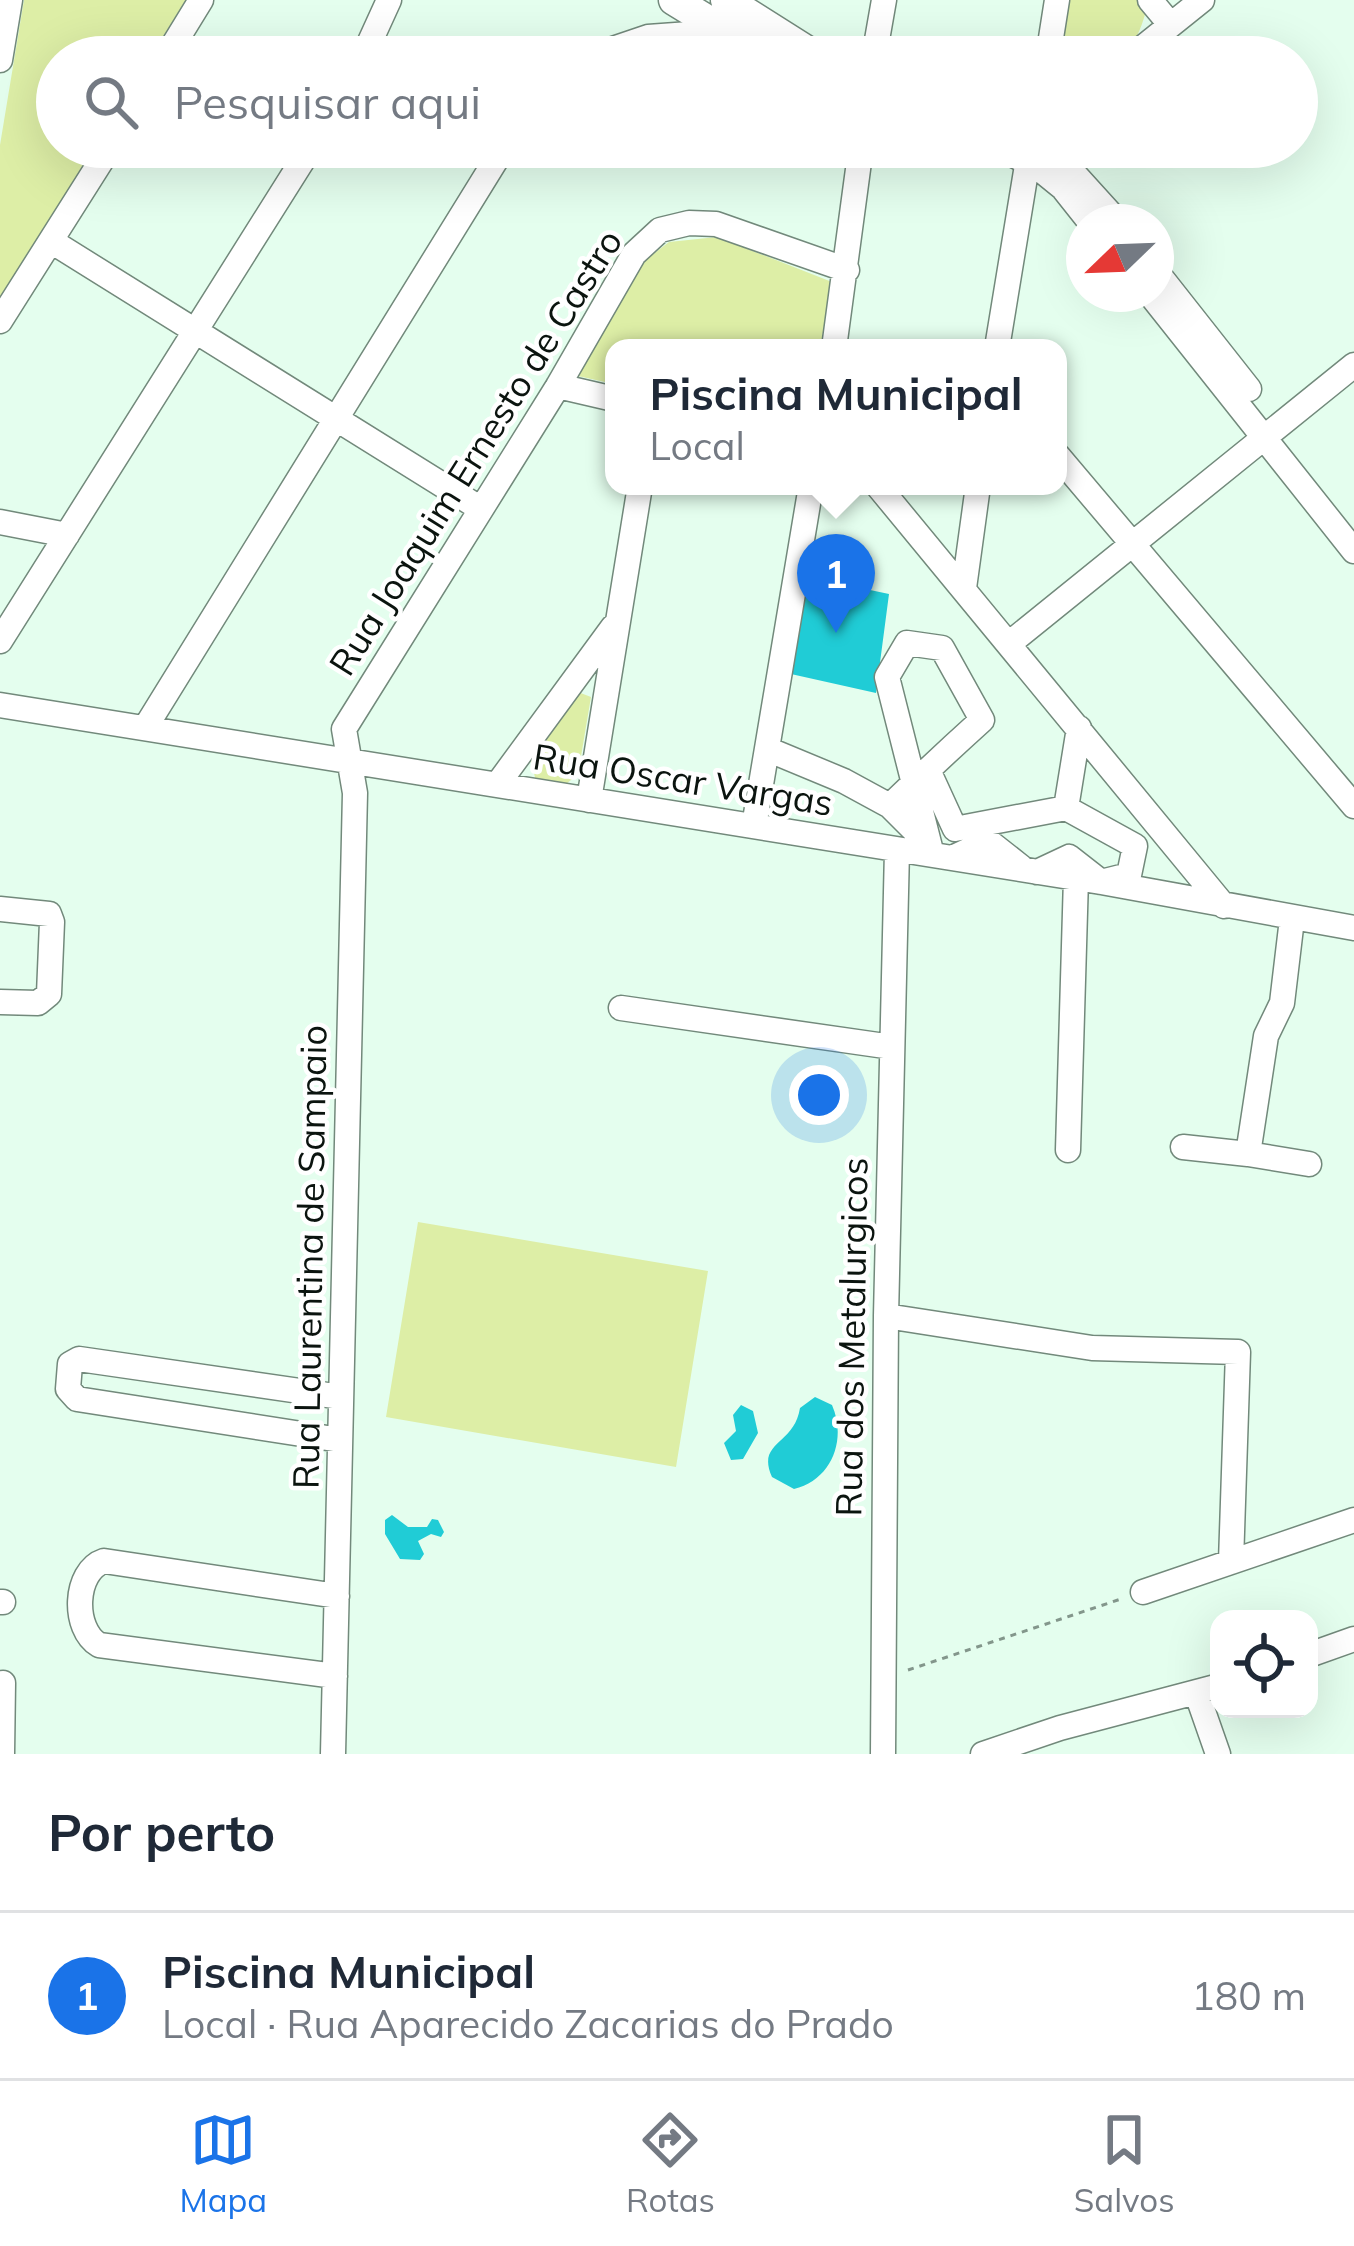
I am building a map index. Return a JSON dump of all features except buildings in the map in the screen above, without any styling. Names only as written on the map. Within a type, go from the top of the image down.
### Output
[{"type":"main road","points":[[674,0],[735,11],[779,36]]},
{"type":"main road","points":[[735,11],[752,36]]},
{"type":"street","points":[[0,60],[10,0]]},
{"type":"street","points":[[179,36],[202,0]]},
{"type":"street","points":[[377,36],[389,0]]},
{"type":"street","points":[[649,36],[664,0]]},
{"type":"street","points":[[878,36],[884,0]]},
{"type":"street","points":[[1052,36],[1058,0]]},
{"type":"street","points":[[1150,0],[1170,24]]},
{"type":"street","points":[[1156,36],[1202,0]]},
{"type":"street","points":[[654,36],[735,11]]},
{"type":"street","points":[[0,321],[97,168]]},
{"type":"street","points":[[0,640],[298,168]]},
{"type":"street","points":[[145,728],[491,168]]},
{"type":"street","points":[[836,339],[859,168]]},
{"type":"street","points":[[999,339],[1024,168]]},
{"type":"street","points":[[1044,168],[1076,204]]},
{"type":"street","points":[[1050,168],[1095,204]]},
{"type":"street","name":"Rua Joaquim Ernesto de Castro","points":[[350,761],[344,729],[634,254],[660,230],[716,224],[847,270]]},
{"type":"street","points":[[51,241],[481,509]]},
{"type":"street","points":[[1174,296],[1354,550]]},
{"type":"street","points":[[1166,312],[1354,523]]},
{"type":"street","points":[[1010,643],[1354,365]]},
{"type":"street","points":[[557,386],[605,397]]},
{"type":"street","points":[[1067,467],[1354,806]]},
{"type":"street","points":[[589,800],[639,495]]},
{"type":"street","points":[[754,826],[809,495]]},
{"type":"street","points":[[886,495],[1224,906]]},
{"type":"street","points":[[964,588],[977,495]]},
{"type":"street","points":[[0,523],[67,535]]},
{"type":"street","points":[[497,785],[618,620]]},
{"type":"street","points":[[890,806],[921,777],[982,720],[941,647],[907,643],[887,677],[921,777],[940,854]]},
{"type":"street","name":"Rua Oscar Vargas","points":[[0,705],[940,854],[1354,928]]},
{"type":"street","points":[[1066,808],[1079,728]]},
{"type":"street","points":[[767,749],[890,806],[940,854]]},
{"type":"street","name":"Rua Laurentina de Sampaio","points":[[333,1754],[356,793],[350,761]]},
{"type":"street","points":[[921,777],[955,829],[1066,808],[1135,846],[1129,875],[1102,883],[1069,857],[1031,871]]},
{"type":"street","name":"Rua dos Metalurgicos","points":[[883,1754],[886,1316],[897,850]]},
{"type":"street","points":[[1068,1150],[1076,878]]},
{"type":"street","points":[[0,909],[41,910],[52,922],[50,994],[38,1003],[0,1002]]},
{"type":"street","points":[[1248,1154],[1266,1036],[1282,1003],[1292,919]]},
{"type":"street","points":[[621,1008],[892,1047]]},
{"type":"street","points":[[1183,1147],[1309,1164]]},
{"type":"street","points":[[886,1316],[1092,1348],[1238,1352],[1231,1562]]},
{"type":"street","points":[[340,1441],[77,1399],[68,1389],[70,1364],[79,1359],[341,1397]]},
{"type":"street","points":[[1143,1592],[1354,1520]]},
{"type":"street","points":[[335,1676],[99,1645],[86,1638],[81,1626],[84,1576],[91,1565],[104,1561],[337,1596]]},
{"type":"street","points":[[1318,1652],[1354,1640]]},
{"type":"street","points":[[2,1754],[3,1683]]},
{"type":"street","points":[[983,1754],[1060,1728],[1208,1690],[1218,1754]]},
{"type":"path","points":[[883,1678],[1143,1592]]},
{"type":"green space","points":[[24,0],[186,0],[163,36],[36,36],[36,168],[81,168],[0,302],[0,145]]},
{"type":"green space","points":[[1067,0],[1138,0],[1146,11],[1137,36],[1060,36]]},
{"type":"green space","points":[[717,237],[832,282],[822,339],[605,339],[605,382],[578,376],[643,262],[669,242]]},
{"type":"green space","points":[[578,692],[591,697],[578,774],[565,785],[536,781],[530,758]]},
{"type":"green space","points":[[418,1222],[708,1271],[676,1467],[386,1417]]},
{"type":"water","points":[[799,575],[889,594],[876,693],[782,672]]},
{"type":"water","points":[[815,1397],[832,1405],[837,1444],[818,1477],[794,1489],[772,1477],[769,1456],[791,1430],[800,1408]]},
{"type":"water","points":[[741,1405],[753,1411],[758,1433],[743,1459],[731,1460],[724,1443],[736,1431],[733,1415]]},
{"type":"water","points":[[392,1515],[408,1527],[427,1527],[432,1519],[438,1520],[444,1532],[441,1537],[431,1534],[418,1541],[424,1554],[420,1560],[400,1559],[385,1534],[385,1520]]},
{"type":"place","name":"Piscina Municipal","points":[[836,633]]}]
